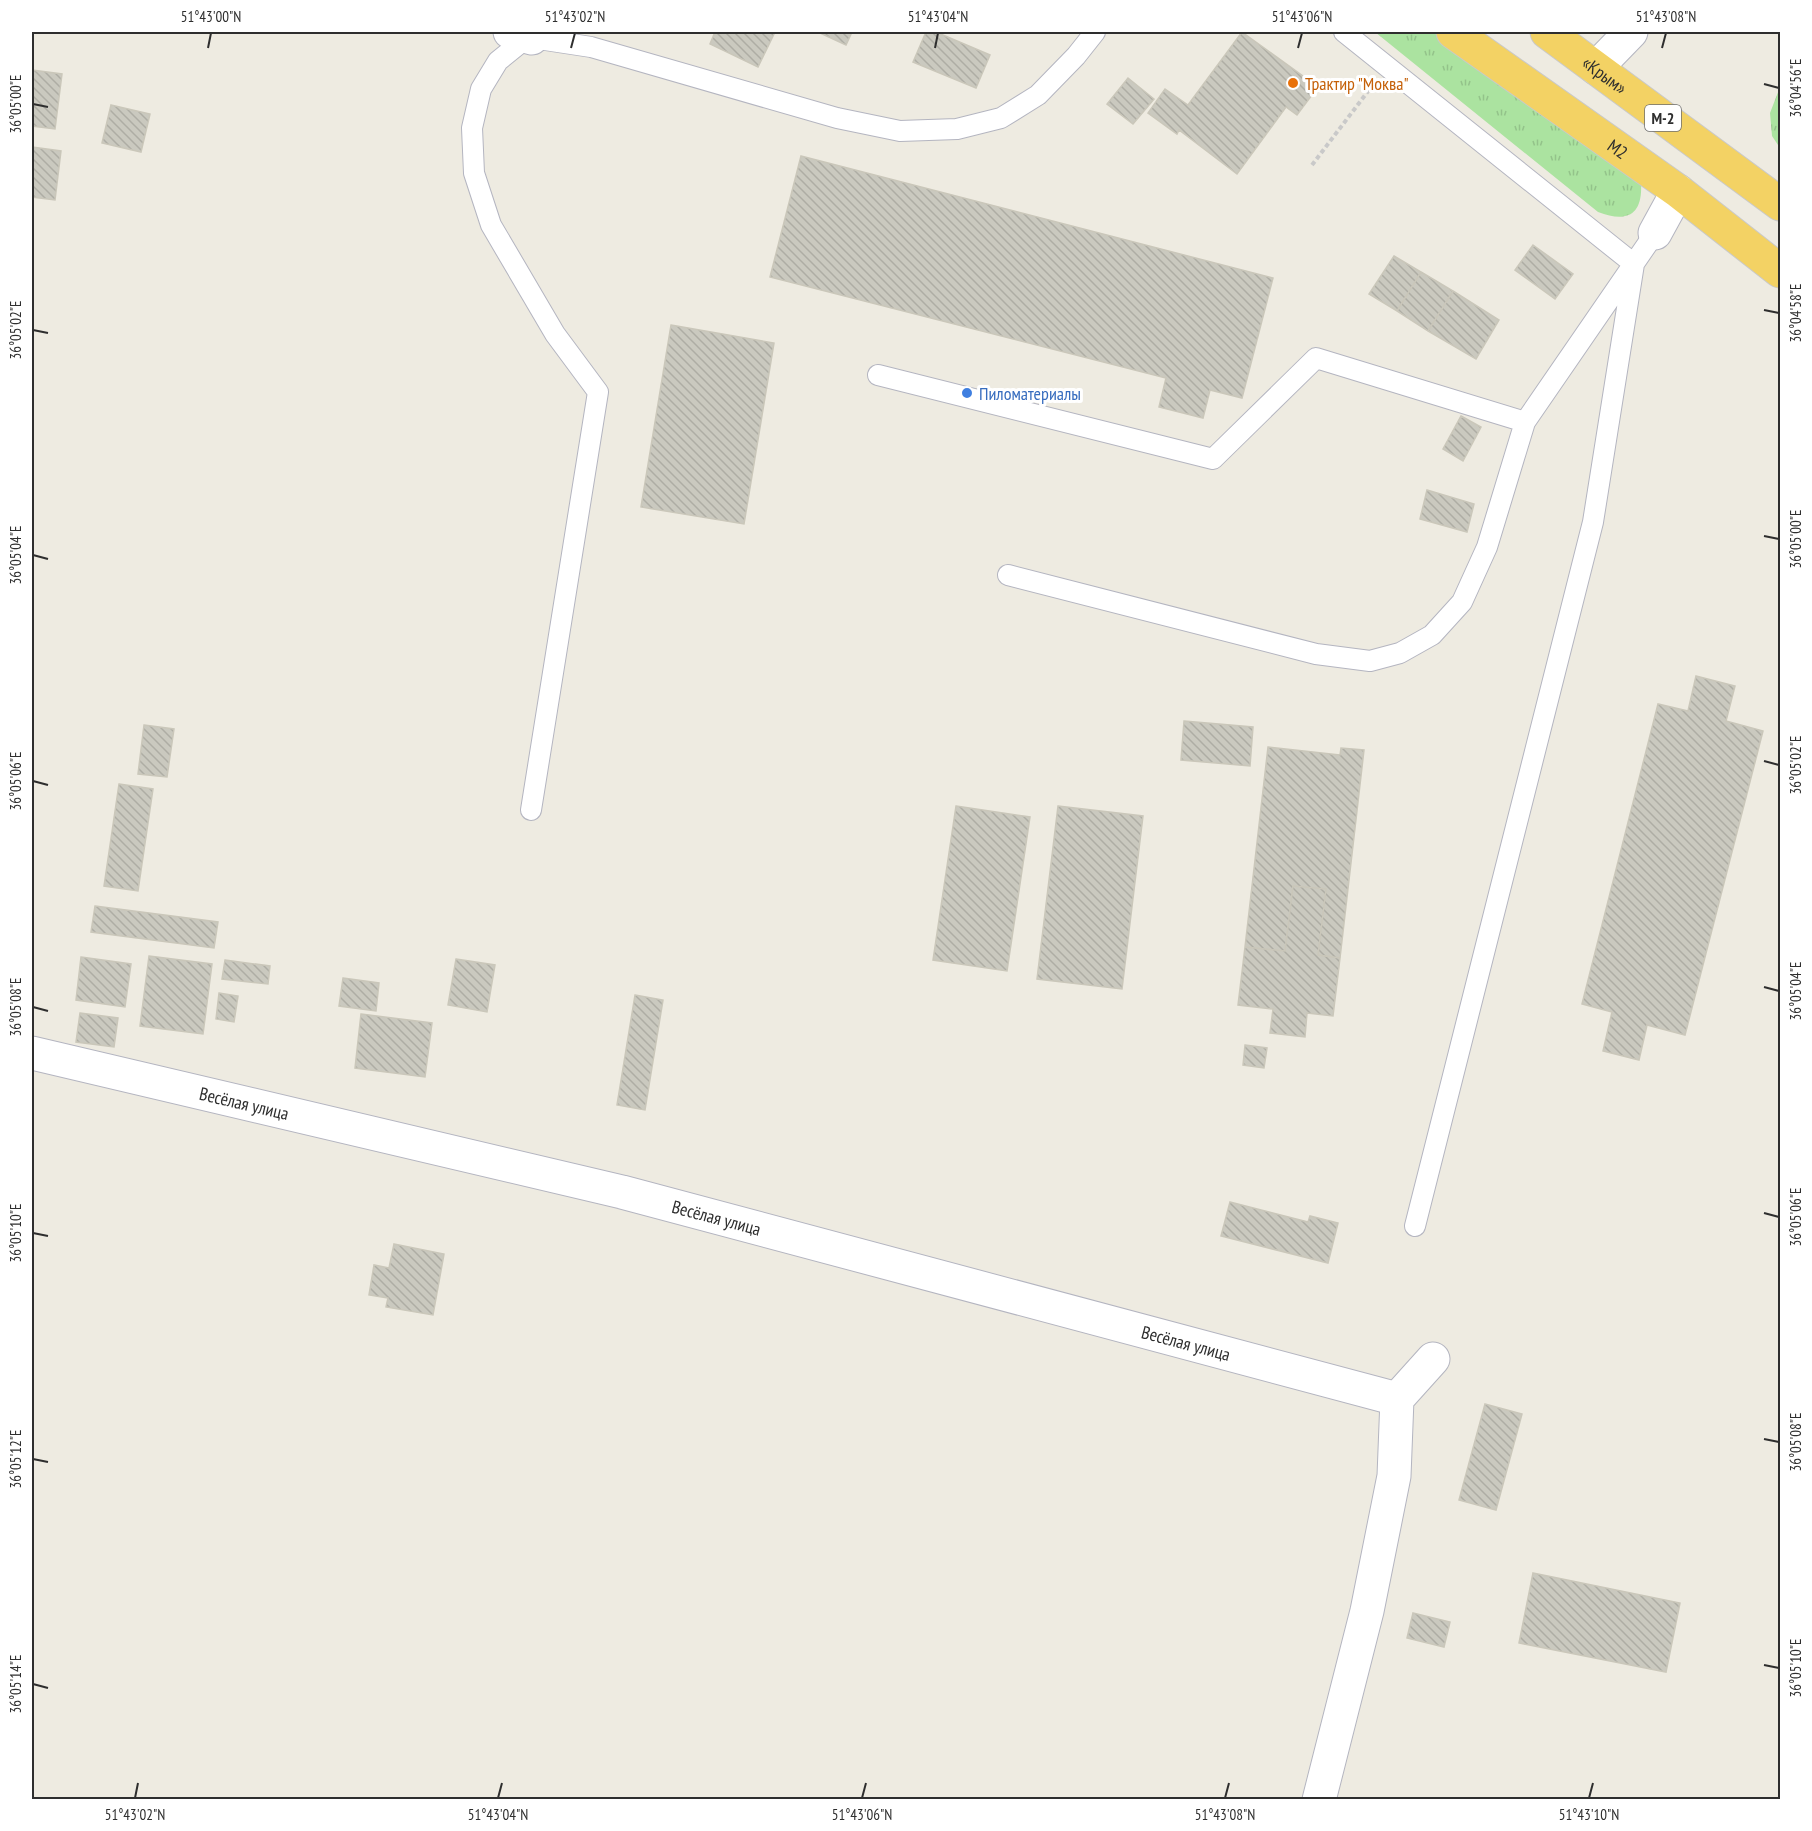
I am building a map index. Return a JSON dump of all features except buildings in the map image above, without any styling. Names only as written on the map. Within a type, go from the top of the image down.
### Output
[{"type":"highway","name":"М2","points":[[1453,32],[1678,191],[1780,271]]},
{"type":"highway","name":"«Крым»","points":[[1547,32],[1780,204]]},
{"type":"street","points":[[1596,68],[1631,32]]},
{"type":"street","points":[[1655,233],[1678,191]]},
{"type":"street","name":"Весёлая улица","points":[[32,1053],[622,1192],[1397,1399]]},
{"type":"street","points":[[1319,1800],[1367,1611],[1394,1476],[1397,1399],[1432,1359]]},
{"type":"lane","points":[[531,810],[598,392],[555,334],[491,225],[474,173],[472,128],[481,89],[498,61],[519,44],[521,35],[591,47],[837,118],[900,131],[957,129],[1000,118],[1038,95],[1076,56],[1095,32]]},
{"type":"lane","points":[[1344,32],[1634,264]]},
{"type":"lane","points":[[1008,575],[1316,654],[1370,661],[1400,653],[1432,635],[1462,602],[1487,547],[1525,422],[1655,233]]},
{"type":"lane","points":[[1415,1226],[1593,522],[1634,264]]},
{"type":"lane","points":[[878,375],[1212,459],[1316,358],[1525,422]]},
{"type":"path","points":[[1312,165],[1387,66]]},
{"type":"green space","points":[[1375,32],[1452,32],[1641,183],[1641,194],[1636,210],[1631,214],[1617,217],[1598,212]]},
{"type":"green space","points":[[1780,87],[1780,148],[1772,136],[1770,113]]},
{"type":"place","name":"Трактир \"Моква\"","points":[[1293,83]]},
{"type":"place","name":"Пиломатериалы","points":[[967,393]]}]
